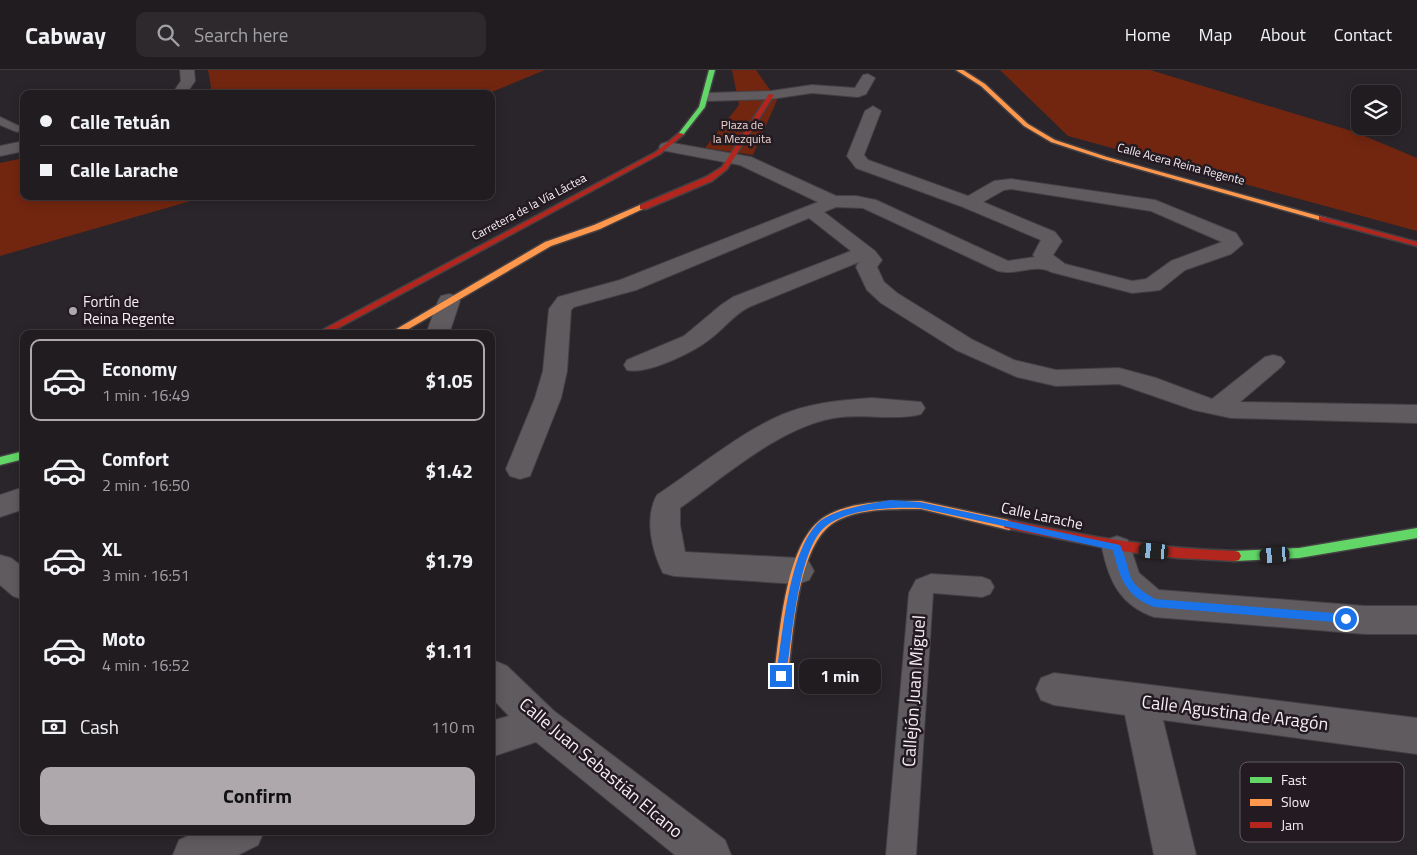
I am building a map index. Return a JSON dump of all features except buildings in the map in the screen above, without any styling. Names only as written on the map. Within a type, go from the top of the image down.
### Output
[{"type":"street","points":[[182,90],[188,80],[187,70]]},
{"type":"street","name":"Carretera de la Vía Láctea","points":[[327,330],[667,147],[682,135],[708,97],[712,70]]},
{"type":"street","name":"Calle Acera Reina Regente","points":[[959,70],[983,85],[1026,126],[1053,141],[1105,158],[1417,244]]},
{"type":"street","points":[[708,97],[771,96],[818,84],[858,93],[868,78]]},
{"type":"street","points":[[400,330],[548,244],[691,188],[725,168],[771,96]]},
{"type":"street","points":[[873,111],[855,156],[862,164],[969,203],[1048,236],[1052,241],[1043,255],[1048,262],[1058,268],[1143,287],[1152,285],[1162,274],[1194,259],[1226,250],[1233,244],[1229,237],[1155,206],[1027,185],[1000,185],[969,203]]},
{"type":"street","points":[[0,132],[20,129]]},
{"type":"street","points":[[0,151],[20,147]]},
{"type":"street","points":[[667,147],[745,161],[833,202]]},
{"type":"street","points":[[520,468],[548,398],[555,371],[560,309],[566,302],[628,285],[833,202],[856,201],[869,204],[1005,267],[1048,262]]},
{"type":"street","points":[[811,211],[868,255],[872,260],[866,267],[875,285],[889,298],[991,358],[1029,374],[1050,377],[1116,376],[1146,382],[1217,408],[1247,411],[1378,411],[1417,414]]},
{"type":"street","points":[[636,365],[688,344],[701,336],[727,309],[741,302],[862,254],[868,255]]},
{"type":"street","points":[[438,330],[449,301]]},
{"type":"street","points":[[1217,408],[1273,362]]},
{"type":"street","points":[[798,571],[674,564],[671,557],[664,511],[667,503],[767,434],[798,418],[834,409],[872,406],[912,408]]},
{"type":"street","points":[[0,460],[20,456]]},
{"type":"street","points":[[0,506],[20,499]]},
{"type":"street","name":"Calle Larache","points":[[781,676],[798,571],[806,546],[822,525],[852,510],[890,504],[920,505],[1117,548],[1190,555],[1260,556],[1304,552],[1417,534]]},
{"type":"street","points":[[1117,548],[1124,574],[1133,591],[1154,603],[1365,620],[1417,620]]},
{"type":"street","points":[[0,567],[20,584]]},
{"type":"street","name":"Calle Juan Sebastián Elcano","points":[[495,677],[541,723],[710,855]]},
{"type":"street","name":"Calle Agustina de Aragón","points":[[1054,689],[1417,736]]},
{"type":"street","points":[[1140,700],[1175,855]]},
{"type":"street","points":[[495,738],[541,723]]},
{"type":"street","points":[[194,855],[236,835]]},
{"type":"lane","points":[[0,120],[20,129]]},
{"type":"lane","name":"Callejón Juan Miguel","points":[[901,855],[921,593],[924,587],[930,583],[982,587]]},
{"type":"green space","points":[[208,70],[545,70],[495,91],[210,90]]},
{"type":"green space","name":"Plaza de la Mezquita","points":[[732,70],[756,70],[777,100],[753,155],[705,148],[739,105]]},
{"type":"green space","points":[[1000,70],[1150,70],[1351,131],[1351,135],[1362,135],[1417,158],[1417,231],[1068,136]]},
{"type":"green space","points":[[20,159],[20,200],[194,200],[0,256],[0,163]]},
{"type":"traffic: fast","points":[[681,134],[702,107],[712,70]]},
{"type":"traffic: fast","points":[[0,461],[20,456]]},
{"type":"traffic: fast","points":[[1235,556],[1299,553],[1417,533]]},
{"type":"traffic: slow","points":[[959,70],[983,85],[1026,125],[1053,141],[1105,158],[1322,218]]},
{"type":"traffic: slow","points":[[400,330],[548,244],[597,227],[643,207]]},
{"type":"traffic: slow","points":[[781,676],[792,597],[803,556],[811,539],[821,526],[830,519],[854,510],[883,506],[921,505],[1009,525]]},
{"type":"traffic: jam","points":[[643,207],[709,179],[725,168],[771,95]]},
{"type":"traffic: jam","points":[[327,330],[658,153],[681,134]]},
{"type":"traffic: jam","points":[[1322,218],[1417,244]]},
{"type":"traffic: jam","points":[[1009,525],[1121,547],[1235,556]]},
{"type":"place","name":"Fortín de Reina Regente","points":[[73,311]]},
{"type":"route","points":[[781,676],[798,571],[806,546],[822,525],[852,510],[890,504],[920,505],[1117,548],[1124,574],[1133,591],[1154,603],[1346,619]]}]
